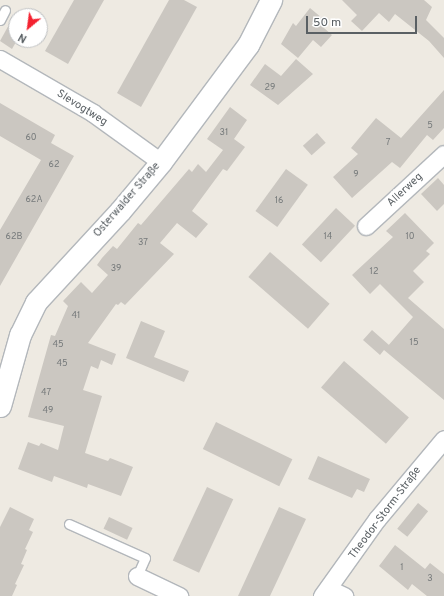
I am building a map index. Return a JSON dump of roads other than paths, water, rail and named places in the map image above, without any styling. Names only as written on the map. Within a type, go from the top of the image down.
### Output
[{"type":"street","name":"Osterwalder Straße","points":[[0,406],[20,335],[36,302],[120,211],[161,162],[248,45],[271,0]]},
{"type":"street","name":"Slevogtweg","points":[[0,59],[93,113],[161,162]]},
{"type":"street","name":"Allerweg","points":[[366,226],[444,154]]},
{"type":"street","name":"Theodor-Storm-Straße","points":[[325,592],[377,519],[444,439]]},
{"type":"street","points":[[137,576],[179,596]]},
{"type":"street","points":[[325,592],[344,596]]},
{"type":"lane","points":[[0,20],[5,10]]},
{"type":"lane","points":[[69,524],[145,558],[137,576]]}]
